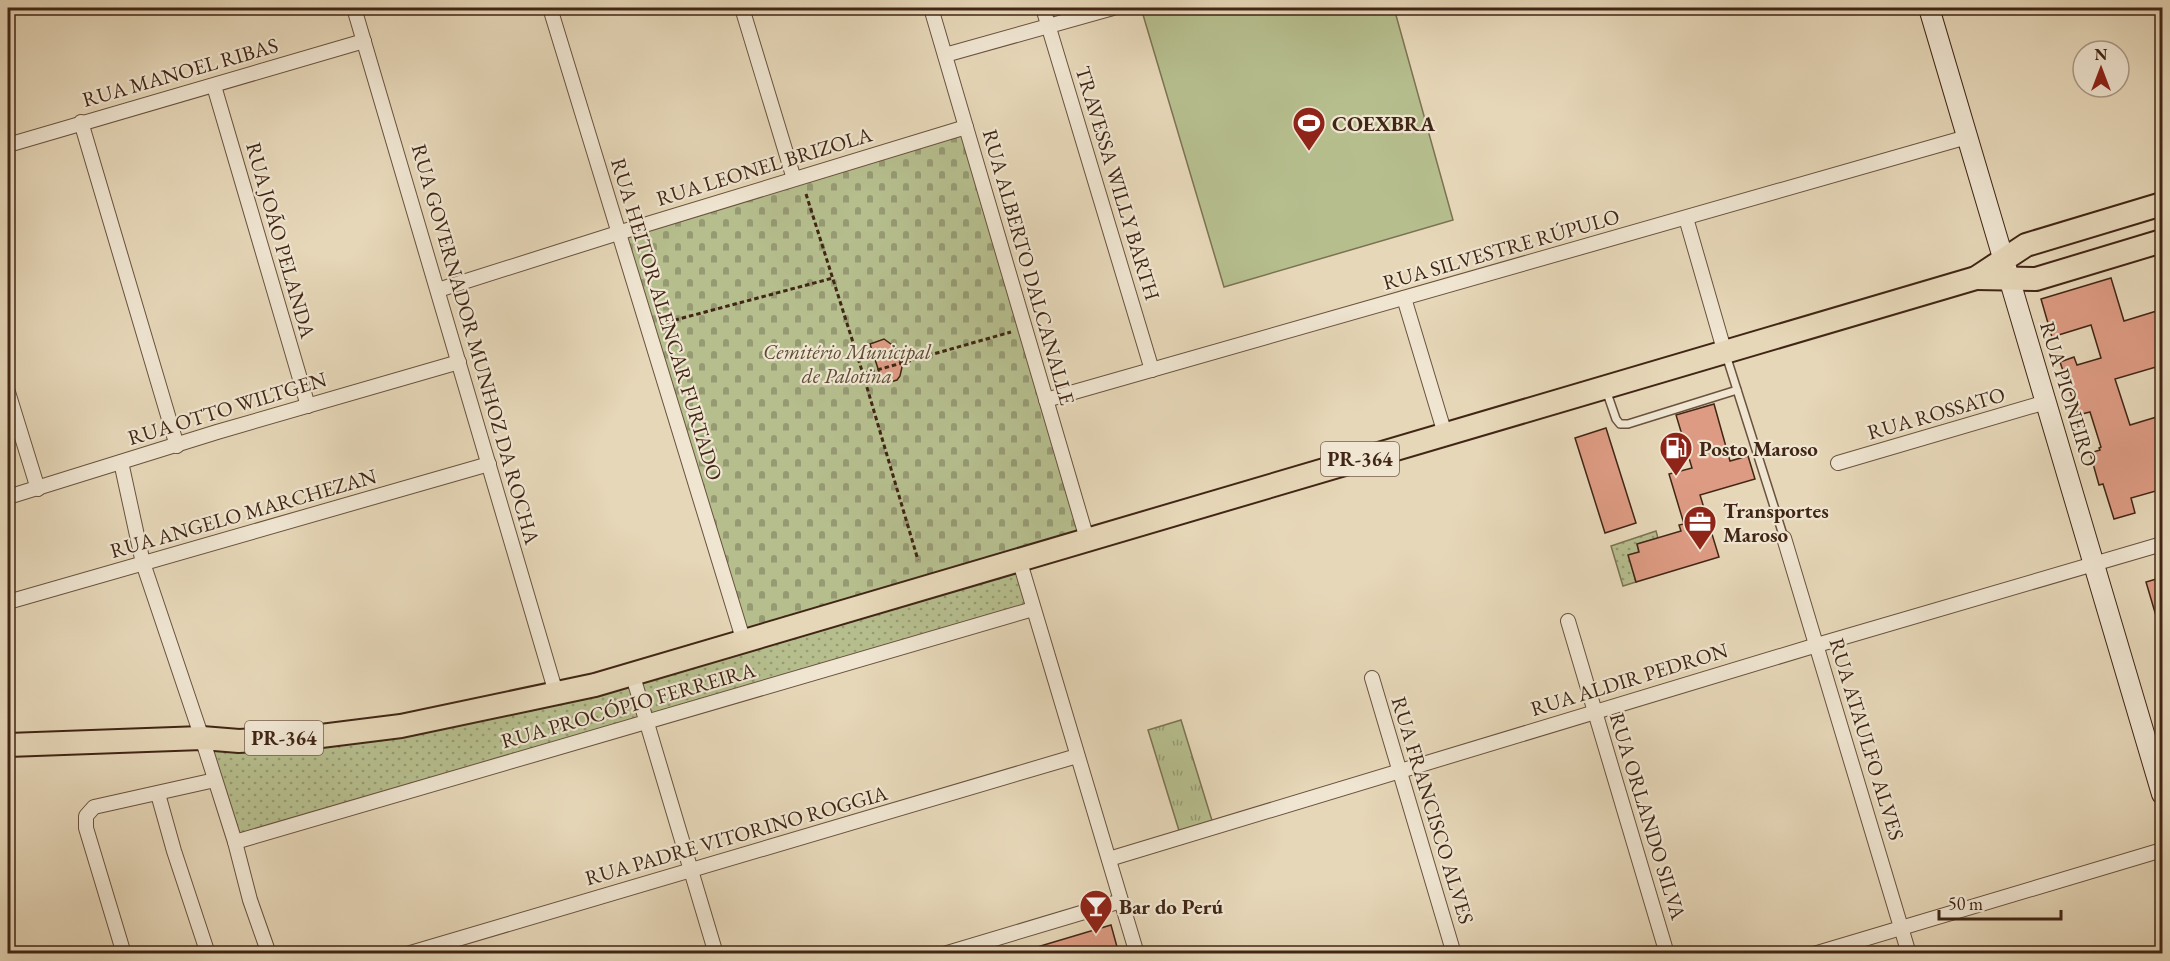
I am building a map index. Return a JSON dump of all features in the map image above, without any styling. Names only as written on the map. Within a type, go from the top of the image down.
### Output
[{"type":"main road","points":[[2163,204],[2026,245],[2006,269],[2036,279],[2163,241]]},
{"type":"main road","name":"PR-364","points":[[8,745],[202,738],[238,741],[401,726],[595,684],[2006,269]]},
{"type":"street","name":"RUA GOVERNADOR MUNHOZ DA ROCHA","points":[[354,8],[556,693]]},
{"type":"street","name":"RUA HEITOR ALENCAR FURTADO","points":[[550,8],[744,642]]},
{"type":"street","points":[[742,8],[794,179]]},
{"type":"street","name":"RUA ALBERTO DALCANALLE","points":[[931,8],[1087,539]]},
{"type":"street","name":"TRAVESSA WILLY BARTH","points":[[1043,8],[1152,370]]},
{"type":"street","points":[[945,55],[1113,8]]},
{"type":"street","name":"RUA PIONEIRO","points":[[1929,8],[2163,794]]},
{"type":"street","name":"RUA MANOEL RIBAS","points":[[8,145],[364,40]]},
{"type":"street","name":"RUA JOÃO PELANDA","points":[[214,86],[308,406]]},
{"type":"street","points":[[81,122],[177,446]]},
{"type":"street","name":"RUA LEONEL BRIZOLA","points":[[438,290],[966,127]]},
{"type":"street","name":"RUA SILVESTRE RÚPULO","points":[[1046,400],[1967,136]]},
{"type":"street","points":[[1686,218],[1725,353]]},
{"type":"street","points":[[1404,298],[1445,434]]},
{"type":"street","name":"RUA OTTO WILTGEN","points":[[8,497],[459,362]]},
{"type":"street","points":[[8,392],[38,489]]},
{"type":"street","name":"RUA ROSSATO","points":[[1838,464],[2046,402]]},
{"type":"street","points":[[121,462],[143,564],[202,738],[235,842],[250,900],[269,954]]},
{"type":"street","name":"RUA ANGELO MARCHEZAN","points":[[8,602],[489,464]]},
{"type":"street","name":"RUA ATAULFO ALVES","points":[[1784,538],[1909,954]]},
{"type":"street","name":"RUA ALDIR PEDRON","points":[[1109,859],[1817,645],[2163,544]]},
{"type":"street","points":[[1019,560],[1137,954]]},
{"type":"street","name":"RUA PROCÓPIO FERREIRA","points":[[235,842],[1033,609]]},
{"type":"street","name":"RUA ORLANDO SILVA","points":[[1568,621],[1667,954]]},
{"type":"street","points":[[632,673],[716,954]]},
{"type":"street","name":"RUA FRANCISCO ALVES","points":[[1372,678],[1454,954]]},
{"type":"street","name":"RUA PADRE VITORINO ROGGIA","points":[[407,954],[1077,756]]},
{"type":"street","points":[[124,954],[86,828],[86,816],[94,807],[215,780]]},
{"type":"street","points":[[159,794],[174,851],[208,954]]},
{"type":"street","points":[[1814,954],[2163,850]]},
{"type":"street","points":[[944,954],[1121,901]]},
{"type":"lane","points":[[1725,353],[1784,538]]},
{"type":"lane","points":[[1605,388],[1620,424],[1628,424],[1737,390]]},
{"type":"path","points":[[806,194],[863,374],[918,560]]},
{"type":"path","points":[[658,324],[833,278]]},
{"type":"path","points":[[863,374],[1025,328]]},
{"type":"green space","name":"COEXBRA","points":[[1141,8],[1394,8],[1453,220],[1224,287]]},
{"type":"green space","name":"Cemitério Municipal de Palotina","points":[[966,127],[1087,539],[744,642],[618,233]]},
{"type":"green space","points":[[1656,531],[1658,538],[1637,544],[1639,552],[1629,555],[1636,582],[1623,586],[1611,546]]},
{"type":"green space","points":[[1019,559],[1033,609],[235,842],[202,738],[401,726]]},
{"type":"green space","points":[[1181,720],[1214,827],[1181,837],[1148,730]]},
{"type":"building","points":[[2111,278],[2124,321],[2163,309],[2163,365],[2115,379],[2130,425],[2163,415],[2163,489],[2131,498],[2135,513],[2114,519],[2103,484],[2099,485],[2090,453],[2100,450],[2101,447],[2090,412],[2078,415],[2060,362],[2074,357],[2077,365],[2101,358],[2091,325],[2052,337],[2041,299]]},
{"type":"building","points":[[884,339],[895,347],[902,367],[897,380],[883,384],[870,344]]},
{"type":"building","points":[[1714,404],[1730,461],[1748,456],[1755,479],[1700,495],[1719,557],[1636,582],[1628,555],[1639,552],[1637,544],[1681,531],[1679,525],[1684,524],[1669,474],[1692,468],[1676,415]]},
{"type":"building","points":[[1606,428],[1636,523],[1605,533],[1575,438]]},
{"type":"building","points":[[2163,577],[2163,626],[2159,626],[2146,582]]},
{"type":"building","name":"Bar do Perú","points":[[1111,925],[1119,954],[1028,954],[1027,950]]},
{"type":"place","name":"COEXBRA","points":[[1309,152]]},
{"type":"place","name":"Posto Maroso","points":[[1676,477]]},
{"type":"place","name":"Transportes Maroso","points":[[1700,551]]},
{"type":"place","name":"Bar do Perú","points":[[1096,935]]}]
